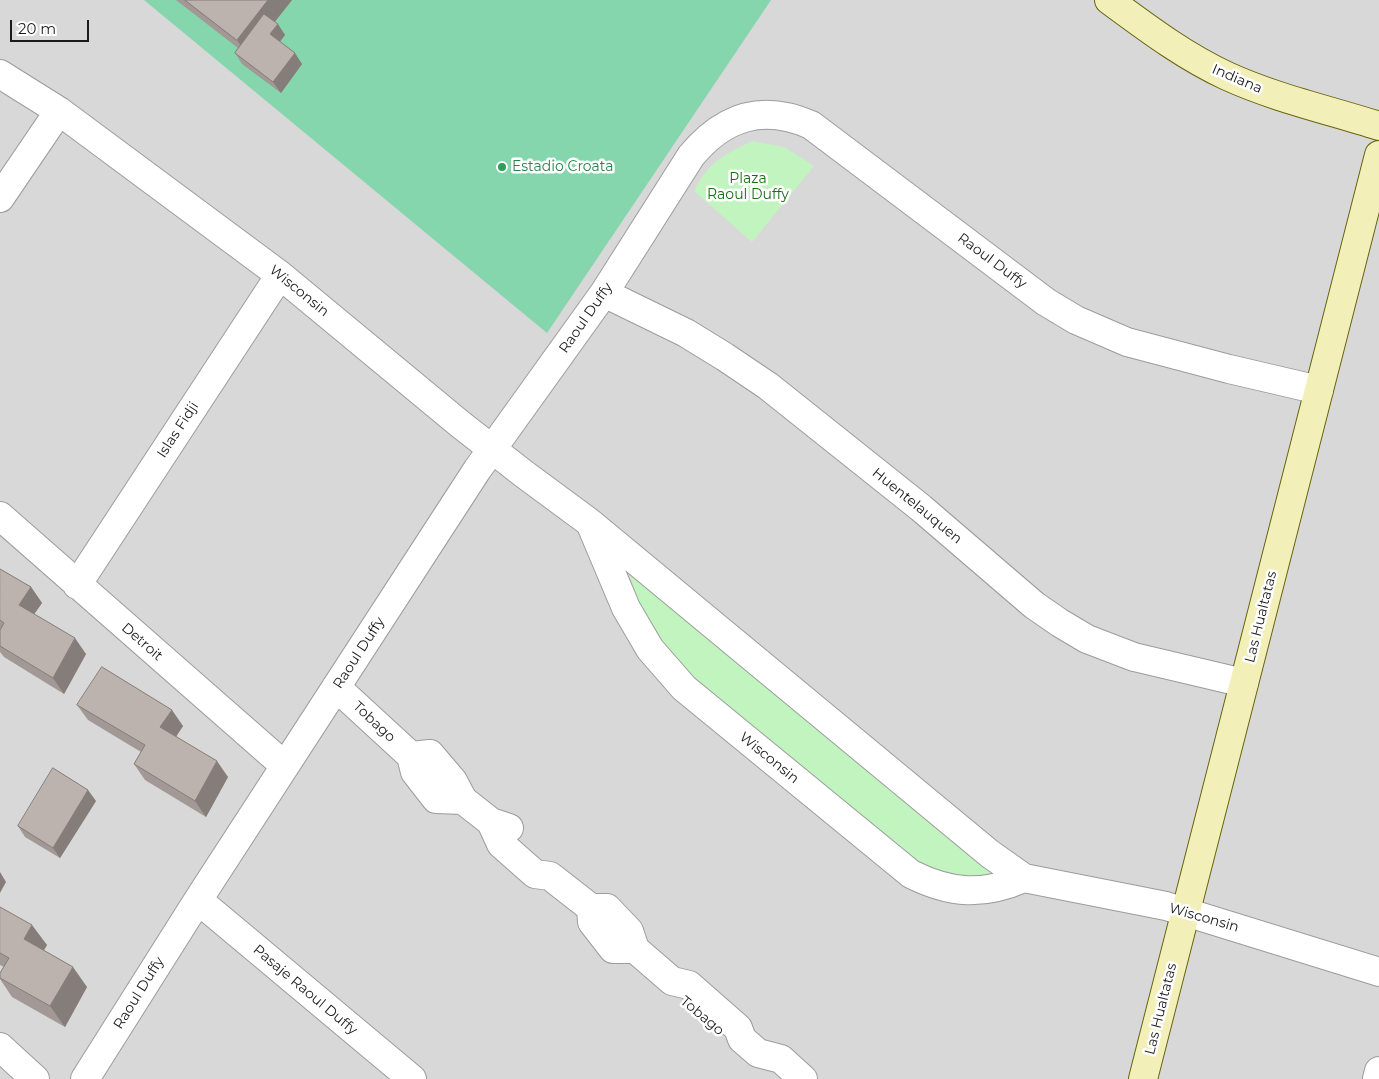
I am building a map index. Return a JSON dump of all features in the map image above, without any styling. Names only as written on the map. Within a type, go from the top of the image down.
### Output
[{"type":"street","name":"Indiana","points":[[1109,0],[1176,48],[1228,76],[1260,90],[1379,126]]},
{"type":"street","name":"Wisconsin","points":[[0,74],[59,111],[280,275],[492,449],[589,522],[990,854],[1024,878],[1186,912],[1379,972]]},
{"type":"street","points":[[0,198],[59,111]]},
{"type":"street","name":"Raoul Duffy","points":[[85,1079],[198,900],[492,449],[604,293],[691,156],[702,142],[732,122],[765,115],[796,119],[811,125],[1046,302],[1076,320],[1127,342],[1319,390]]},
{"type":"street","name":"Las Hualtatas","points":[[1143,1079],[1379,155]]},
{"type":"street","name":"Islas Fidji","points":[[77,584],[280,275]]},
{"type":"street","name":"Huentelauquen","points":[[604,293],[686,333],[725,356],[768,386],[921,508],[1034,605],[1060,623],[1087,639],[1134,657],[1244,684]]},
{"type":"street","name":"Detroit","points":[[0,516],[285,766]]},
{"type":"street","name":"Wisconsin","points":[[589,522],[626,608],[650,649],[684,688],[910,874],[928,883],[966,891],[1006,886],[1024,878]]},
{"type":"street","name":"Tobago","points":[[336,687],[411,756],[430,754],[453,781],[463,800],[491,822],[512,829],[548,862],[550,876],[591,908],[607,908],[629,931],[635,949],[672,981],[689,985],[738,1028],[765,1071],[774,1079]]},
{"type":"street","name":"Pasaje Raoul Duffy","points":[[198,900],[412,1079]]},
{"type":"street","points":[[750,1046],[781,1059],[803,1079]]},
{"type":"street","points":[[0,1047],[35,1079]]},
{"type":"street","points":[[1377,1079],[1379,1071]]},
{"type":"shaded area","points":[[0,0],[1379,0],[1379,1079],[0,1079]]},
{"type":"green space","name":"Estadio Croata","points":[[144,0],[771,0],[547,333]]},
{"type":"green space","name":"Plaza Raoul Duffy","points":[[752,141],[784,147],[814,166],[752,242],[694,191],[711,166]]},
{"type":"green space","points":[[627,567],[996,876],[947,876],[919,864],[695,684],[673,658],[642,610]]},
{"type":"building","points":[[185,0],[268,0],[237,40]]},
{"type":"building","points":[[264,14],[278,24],[270,34],[295,53],[273,82],[235,53]]},
{"type":"building","points":[[0,569],[31,587],[19,605],[75,638],[53,678],[0,646],[0,630],[4,623],[0,620]]},
{"type":"building","points":[[102,667],[172,710],[160,727],[217,761],[195,801],[134,764],[145,745],[77,705]]},
{"type":"building","points":[[53,768],[88,790],[53,848],[18,826]]},
{"type":"building","points":[[0,907],[32,925],[24,939],[73,967],[50,1006],[0,978],[0,973],[9,958],[0,953]]},
{"type":"place","name":"Estadio Croata","points":[[502,167]]}]
